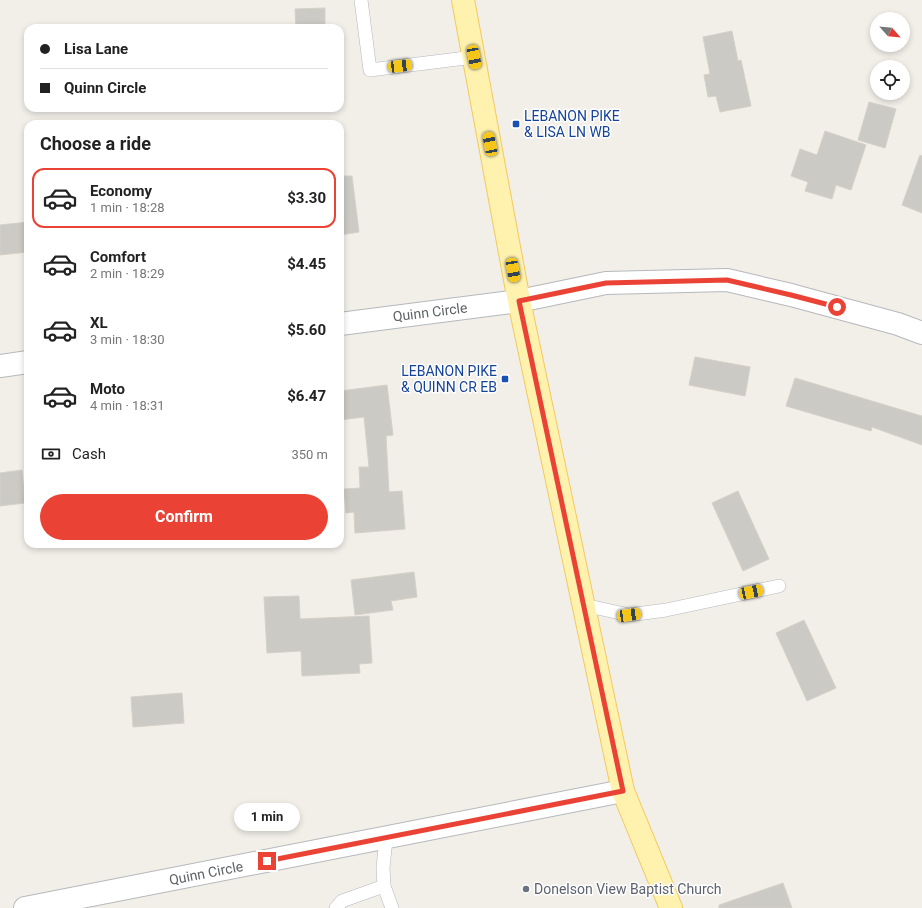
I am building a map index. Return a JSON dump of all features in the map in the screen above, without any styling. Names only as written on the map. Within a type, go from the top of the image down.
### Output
[{"type":"main road","points":[[463,0],[519,301],[623,791],[671,908]]},
{"type":"street","name":"Quinn Circle","points":[[344,323],[519,301],[606,283],[727,280],[791,295],[898,324],[922,333]]},
{"type":"street","points":[[0,366],[24,363]]},
{"type":"street","name":"Quinn Circle","points":[[25,908],[623,791]]},
{"type":"lane","points":[[361,0],[370,70],[474,57]]},
{"type":"lane","points":[[584,605],[629,615],[666,610],[779,586]]},
{"type":"lane","points":[[386,838],[382,868],[384,886],[392,908]]},
{"type":"lane","points":[[336,908],[342,901],[384,886]]},
{"type":"building","points":[[325,8],[325,24],[296,24],[295,9]]},
{"type":"building","points":[[732,31],[738,61],[741,60],[751,106],[720,112],[716,96],[708,97],[704,75],[710,74],[703,37]]},
{"type":"building","points":[[869,102],[896,109],[885,148],[858,140]]},
{"type":"building","points":[[825,131],[866,145],[851,190],[836,185],[832,199],[805,191],[808,182],[791,176],[800,149],[817,155]]},
{"type":"building","points":[[920,155],[922,156],[922,213],[902,205]]},
{"type":"building","points":[[344,176],[352,176],[359,232],[344,234]]},
{"type":"building","points":[[24,222],[24,252],[0,255],[0,225]]},
{"type":"building","points":[[695,357],[750,367],[745,396],[689,385]]},
{"type":"building","points":[[795,378],[922,416],[922,445],[872,427],[871,431],[786,406]]},
{"type":"building","points":[[387,385],[393,435],[386,436],[389,492],[402,491],[405,529],[355,533],[354,512],[346,513],[344,489],[360,488],[359,467],[369,467],[364,417],[344,420],[344,390]]},
{"type":"building","points":[[22,470],[24,503],[0,506],[0,473]]},
{"type":"building","points":[[738,491],[769,559],[743,571],[712,503]]},
{"type":"building","points":[[414,572],[417,597],[391,601],[393,610],[355,615],[351,580]]},
{"type":"building","points":[[299,596],[300,619],[369,616],[372,663],[359,664],[360,673],[302,676],[301,651],[267,653],[264,597]]},
{"type":"building","points":[[804,620],[836,688],[807,701],[776,633]]},
{"type":"building","points":[[182,693],[184,723],[133,727],[131,697]]},
{"type":"building","points":[[783,883],[792,908],[719,908],[719,905]]},
{"type":"place","name":"LEBANON PIKE & LISA LN WB","points":[[516,124]]},
{"type":"place","name":"LEBANON PIKE & QUINN CR EB","points":[[505,379]]},
{"type":"place","name":"Donelson View Baptist Church","points":[[526,889]]},
{"type":"route","points":[[267,861],[623,791],[519,301],[606,283],[727,280],[837,307]]}]
